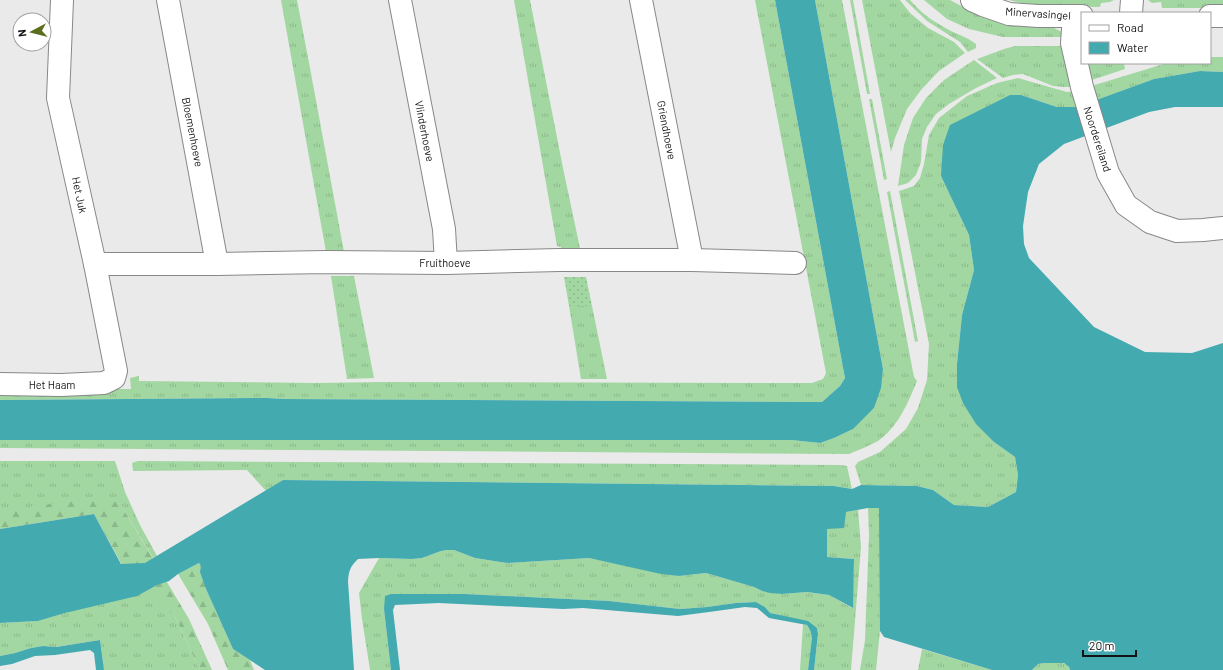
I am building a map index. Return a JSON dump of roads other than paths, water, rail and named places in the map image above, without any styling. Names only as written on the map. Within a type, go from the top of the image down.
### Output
[{"type":"street","name":"Het Juk","points":[[62,0],[58,98],[95,264],[116,371],[114,378],[104,383]]},
{"type":"street","name":"Bloemenhoeve","points":[[168,0],[217,264]]},
{"type":"street","name":"Vlinderhoeve","points":[[400,0],[444,230],[446,263]]},
{"type":"street","name":"Griendhoeve","points":[[641,0],[692,260]]},
{"type":"street","name":"Minervasingel","points":[[972,0],[1009,14],[1078,16]]},
{"type":"street","points":[[1131,12],[1132,0]]},
{"type":"street","name":"Noordereiland","points":[[1078,16],[1072,42],[1085,97],[1108,173],[1126,205],[1150,222],[1177,231],[1223,228]]},
{"type":"street","points":[[1211,16],[1223,16]]},
{"type":"street","name":"Fruithoeve","points":[[95,264],[326,262],[446,263],[559,260],[692,260],[795,263]]},
{"type":"street","name":"Het Haam","points":[[0,384],[61,385],[104,383]]},
{"type":"water","points":[[775,0],[815,0],[883,369],[881,388],[874,408],[853,429],[820,443],[792,440],[0,440],[0,400],[267,398],[822,402],[840,386],[845,378]]},
{"type":"water","points":[[1200,71],[1223,72],[1223,107],[1175,107],[1149,112],[1064,144],[1039,164],[1028,192],[1023,226],[1024,244],[1029,258],[1094,327],[1145,352],[1192,353],[1223,343],[1223,670],[1070,670],[1064,663],[1044,663],[1038,664],[1032,670],[992,670],[884,637],[880,631],[879,508],[868,508],[846,512],[844,528],[827,529],[827,557],[854,559],[853,608],[829,595],[807,592],[782,594],[770,593],[706,573],[679,576],[661,574],[589,558],[507,563],[475,558],[454,550],[447,550],[422,558],[358,559],[353,564],[349,571],[348,581],[354,670],[265,670],[233,649],[206,589],[200,572],[201,566],[199,563],[178,574],[169,581],[157,585],[137,596],[38,621],[0,623],[0,529],[94,514],[121,564],[145,563],[283,480],[834,486],[852,489],[861,485],[917,486],[933,490],[954,505],[988,507],[1016,492],[1018,475],[1015,457],[994,442],[976,424],[963,403],[957,387],[957,364],[962,315],[974,270],[969,235],[941,176],[943,145],[950,125],[1010,95],[1021,95],[1057,107],[1077,107],[1154,79]]},
{"type":"water","points":[[391,594],[465,594],[609,601],[680,609],[756,602],[765,607],[770,613],[808,621],[817,628],[818,634],[814,670],[808,670],[812,637],[807,625],[769,618],[757,608],[745,607],[678,616],[583,608],[563,609],[439,603],[395,605],[393,610],[400,670],[391,670],[384,609],[385,596]]},
{"type":"water","points":[[100,640],[104,670],[96,670],[94,653],[90,650],[35,656],[12,664],[0,666],[0,656],[43,646],[56,647]]}]
